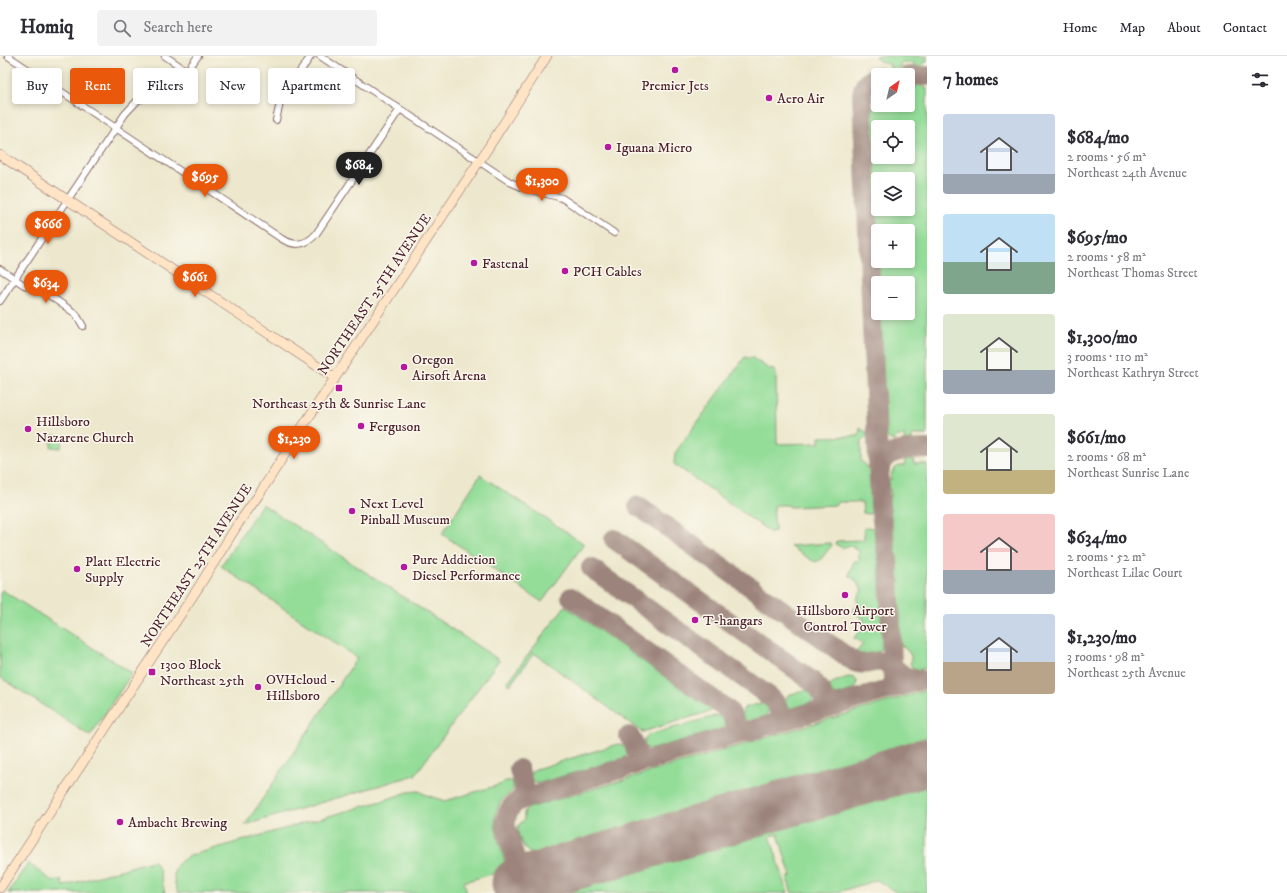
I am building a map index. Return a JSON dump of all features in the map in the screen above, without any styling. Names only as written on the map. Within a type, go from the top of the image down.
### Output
[{"type":"main road","name":"NORTHEAST 25TH AVENUE","points":[[0,888],[547,56]]},
{"type":"main road","points":[[0,156],[335,378]]},
{"type":"street","points":[[8,56],[282,239],[289,243],[296,244],[302,244],[309,241],[316,234],[400,109]]},
{"type":"street","points":[[165,56],[183,68]]},
{"type":"street","points":[[189,68],[198,56]]},
{"type":"street","points":[[276,120],[281,99],[311,56]]},
{"type":"street","points":[[320,56],[510,182],[524,188],[562,198],[614,233]]},
{"type":"street","points":[[0,301],[125,114],[134,104]]},
{"type":"street","points":[[0,269],[24,285],[46,293],[76,314],[83,326]]},
{"type":"green space","points":[[875,56],[927,56],[927,62],[923,63],[922,67],[915,68],[914,63],[901,63],[900,68],[890,68],[890,64],[878,60]]},
{"type":"green space","points":[[923,84],[923,88],[927,88],[927,435],[914,435],[912,436],[912,442],[905,442],[904,436],[896,436],[895,441],[891,440],[882,430],[878,320],[915,320],[915,276],[876,276],[876,268],[915,268],[915,224],[874,224],[874,216],[915,216],[915,172],[872,172],[872,164],[915,164],[915,120],[871,120],[871,112],[915,112],[915,85]]},
{"type":"green space","points":[[745,357],[750,359],[751,357],[769,369],[774,370],[776,376],[777,444],[819,443],[819,437],[859,436],[860,428],[868,434],[861,442],[861,461],[868,467],[871,475],[874,510],[870,514],[863,513],[862,502],[837,502],[836,505],[791,507],[787,505],[775,505],[775,531],[770,532],[674,464],[675,453]]},
{"type":"green space","points":[[52,435],[63,436],[61,448],[51,447]]},
{"type":"green space","points":[[913,458],[914,464],[927,464],[927,668],[917,670],[911,666],[910,654],[898,641],[894,557],[886,499],[886,497],[891,496],[890,489],[885,488],[885,479],[891,480],[894,469],[905,465],[905,459]]},
{"type":"green space","points":[[480,475],[584,544],[542,602],[442,534]]},
{"type":"green space","points":[[262,504],[499,660],[415,775],[245,825],[357,658],[221,566]]},
{"type":"green space","points":[[864,528],[874,528],[878,531],[886,640],[882,649],[874,655],[864,657],[855,654],[863,644],[854,638],[861,629],[864,619],[853,611],[858,604],[857,599],[862,590],[856,581],[849,575],[853,563],[856,560],[858,562],[860,558],[858,556],[860,552],[849,545],[843,548],[835,544],[837,541],[864,540]]},
{"type":"green space","points":[[831,543],[832,545],[821,559],[816,562],[790,546]]},
{"type":"green space","points":[[2,590],[132,673],[90,736],[0,677],[0,593]]},
{"type":"green space","points":[[565,606],[700,702],[705,700],[712,705],[713,708],[711,711],[642,732],[534,653],[510,685],[507,683]]},
{"type":"green space","points":[[848,677],[854,678],[857,681],[855,689],[837,695],[831,693],[830,686],[832,683]]},
{"type":"green space","points":[[805,690],[811,692],[813,699],[811,702],[793,708],[786,705],[785,701],[788,695]]},
{"type":"green space","points":[[927,690],[927,744],[699,813],[555,852],[544,849],[534,855],[526,850],[520,838],[518,827],[524,819],[524,812],[529,808]]},
{"type":"green space","points":[[761,703],[768,708],[766,716],[749,721],[744,719],[742,714],[744,708]]},
{"type":"green space","points":[[715,716],[720,716],[725,721],[724,727],[721,729],[652,749],[647,749],[644,745],[645,738],[649,735]]},
{"type":"green space","points":[[618,744],[627,748],[628,753],[624,758],[539,783],[535,783],[531,780],[531,773],[536,769]]},
{"type":"green space","points":[[927,780],[927,893],[897,893],[877,880],[835,893],[792,893],[787,878],[791,876],[778,834],[770,836],[788,893],[560,893],[566,885]]},
{"type":"green space","points":[[506,781],[511,781],[513,783],[513,790],[501,801],[495,819],[497,834],[505,865],[503,870],[499,872],[464,882],[467,893],[178,893],[174,879],[175,869],[182,861],[195,854],[382,801],[408,792],[419,791],[426,795],[445,801],[502,784]]},
{"type":"green space","points":[[154,861],[159,869],[165,893],[8,893],[28,863],[53,882],[61,879],[63,886]]},
{"type":"taxiway","points":[[915,76],[927,76]]},
{"type":"taxiway","points":[[871,79],[864,88],[862,95],[880,506],[889,568],[892,666],[908,678],[921,680]]},
{"type":"taxiway","points":[[879,475],[881,466],[885,459],[890,455],[903,450],[927,449]]},
{"type":"taxiway","points":[[638,506],[853,661],[863,664],[876,662],[886,663],[892,666],[893,677]]},
{"type":"taxiway","points":[[614,539],[812,681],[820,689],[826,703],[834,706]]},
{"type":"taxiway","points":[[591,568],[770,697],[776,703],[779,711],[778,718],[773,725]]},
{"type":"taxiway","points":[[571,597],[728,710],[738,727],[741,730],[749,732]]},
{"type":"taxiway","points":[[525,893],[506,827],[508,812],[518,801],[600,775],[921,680]]},
{"type":"taxiway","points":[[629,736],[632,739],[639,756],[645,761],[650,761]]},
{"type":"taxiway","points":[[519,769],[524,785],[523,796],[520,799]]},
{"type":"runway","points":[[516,883],[927,762]]},
{"type":"place","name":"Premier Jets","points":[[675,70]]},
{"type":"place","name":"Aero Air","points":[[769,98]]},
{"type":"place","name":"Iguana Micro","points":[[608,147]]},
{"type":"place","name":"Fastenal","points":[[474,263]]},
{"type":"place","name":"PCH Cables","points":[[565,271]]},
{"type":"place","name":"Oregon Airsoft Arena","points":[[404,367]]},
{"type":"place","name":"Northeast 25th & Sunrise Lane","points":[[339,388]]},
{"type":"place","name":"Ferguson","points":[[361,426]]},
{"type":"place","name":"Hillsboro Nazarene Church","points":[[28,429]]},
{"type":"place","name":"Next Level Pinball Museum","points":[[352,511]]},
{"type":"place","name":"Pure Addiction Diesel Performance","points":[[404,567]]},
{"type":"place","name":"Platt Electric Supply","points":[[77,569]]},
{"type":"place","name":"Hillsboro Airport Control Tower","points":[[845,595]]},
{"type":"place","name":"T-hangars","points":[[695,620]]},
{"type":"place","name":"1300 Block Northeast 25th","points":[[152,672]]},
{"type":"place","name":"OVHcloud - Hillsboro","points":[[258,687]]},
{"type":"place","name":"Ambacht Brewing","points":[[120,822]]}]
